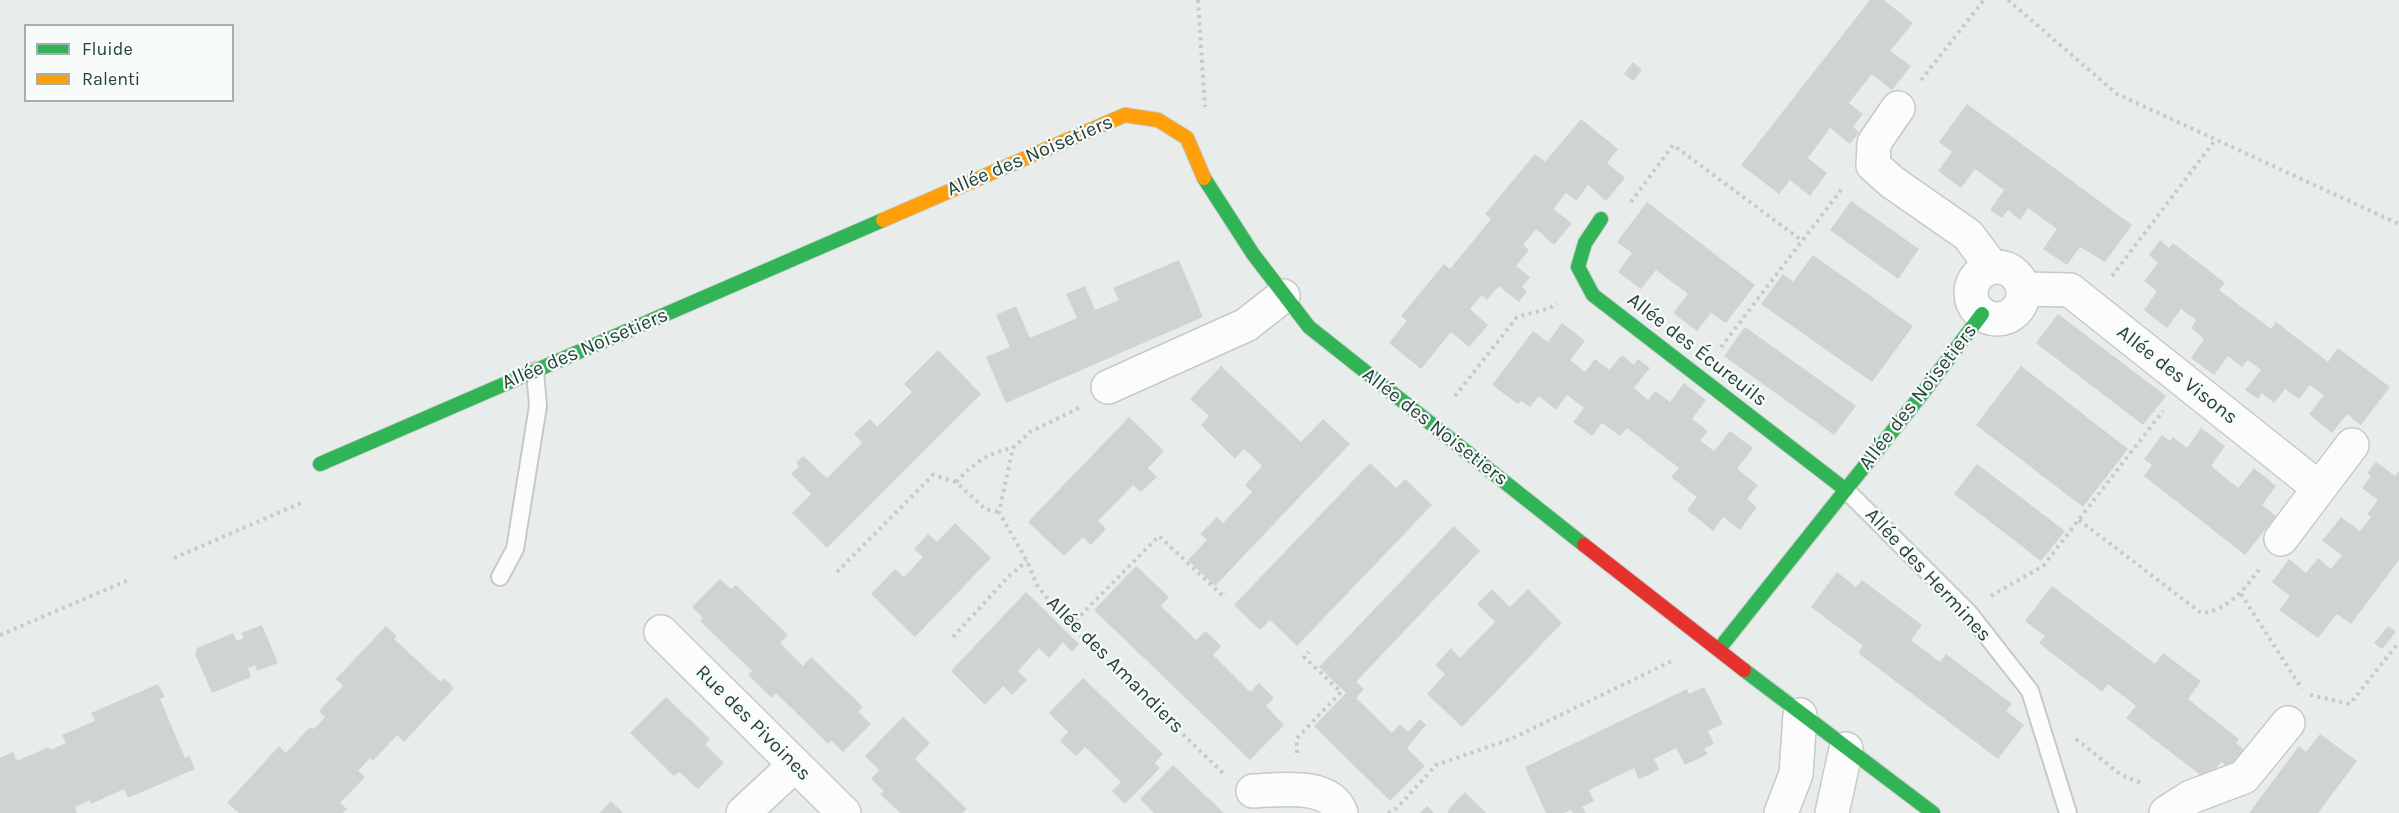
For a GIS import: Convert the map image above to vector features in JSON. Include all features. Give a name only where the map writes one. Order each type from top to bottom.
[{"type":"street","points":[[1898,108],[1874,143],[1873,165],[1968,235],[1992,267]]},
{"type":"street","name":"Allée des Noisetiers","points":[[320,464],[1125,115],[1158,120],[1187,138],[1206,184],[1283,296],[1309,327],[1800,715],[1933,813]]},
{"type":"street","points":[[1584,279],[1578,267],[1586,243],[1602,219]]},
{"type":"street","points":[[1992,267],[2010,270],[2019,277],[2024,289],[2023,301],[2018,310],[2008,318],[1996,320],[1982,314],[1971,298],[1972,286],[1977,275],[1992,267]]},
{"type":"street","name":"Allée des Écureuils","points":[[1584,279],[1593,295],[1846,490]]},
{"type":"street","name":"Allée des Visons","points":[[2024,289],[2070,290],[2319,488]]},
{"type":"street","points":[[1108,387],[1246,325],[1283,296]]},
{"type":"street","name":"Allée des Noisetiers","points":[[1719,649],[1982,314]]},
{"type":"street","points":[[2281,540],[2352,445]]},
{"type":"street","name":"Rue des Pivoines","points":[[662,632],[844,813]]},
{"type":"street","points":[[1781,813],[1796,774],[1800,715]]},
{"type":"street","points":[[2178,805],[2244,777],[2288,723]]},
{"type":"street","points":[[1832,813],[1846,748]]},
{"type":"street","points":[[743,813],[795,765]]},
{"type":"street","points":[[1253,791],[1296,790],[1320,794],[1338,806],[1341,813]]},
{"type":"lane","points":[[500,577],[515,549],[538,406],[535,371]]},
{"type":"lane","name":"Allée des Hermines","points":[[1846,490],[1901,542],[1969,613],[2030,691],[2068,813]]},
{"type":"path","points":[[1187,138],[1205,109],[1198,0]]},
{"type":"path","points":[[1898,108],[1984,0]]},
{"type":"path","points":[[2007,0],[2117,94],[2399,224]]},
{"type":"path","points":[[2090,306],[2216,139]]},
{"type":"path","points":[[1602,219],[1620,216],[1673,145],[1801,240]]},
{"type":"path","points":[[1700,377],[1801,240],[1854,173],[1873,165]]},
{"type":"path","points":[[1433,425],[1517,317],[1550,308],[1584,279]]},
{"type":"path","points":[[1969,613],[1998,590],[2043,566],[2186,381]]},
{"type":"path","points":[[956,482],[978,459],[993,452],[1013,448],[1030,432],[1100,398],[1108,387]]},
{"type":"path","points":[[837,572],[933,475],[956,482],[985,509],[999,512],[1013,448]]},
{"type":"path","points":[[174,558],[301,503]]},
{"type":"path","name":"Allée des Amandiers","points":[[999,512],[1027,561],[1037,585],[1070,626],[1232,782],[1253,791]]},
{"type":"path","points":[[2079,520],[2194,610],[2208,612],[2241,594],[2306,694],[2320,695],[2350,704],[2399,642]]},
{"type":"path","points":[[1070,626],[1159,536],[1222,596],[1225,593]]},
{"type":"path","points":[[953,637],[1008,577],[1027,561]]},
{"type":"path","points":[[0,635],[131,579]]},
{"type":"path","points":[[1388,813],[1397,808],[1436,765],[1510,739],[1672,663],[1699,633]]},
{"type":"path","points":[[1296,790],[1297,738],[1341,692],[1305,657],[1309,651]]},
{"type":"path","points":[[2071,734],[2121,775],[2168,794],[2178,805]]},
{"type":"building","points":[[1870,0],[1884,0],[1913,23],[1890,51],[1911,66],[1892,90],[1872,74],[1849,103],[1863,114],[1853,127],[1859,132],[1850,144],[1830,128],[1808,158],[1827,173],[1810,196],[1790,180],[1779,194],[1741,165]]},
{"type":"building","points":[[1633,62],[1642,70],[1633,81],[1624,74]]},
{"type":"building","points":[[1967,104],[2132,225],[2105,262],[2080,247],[2067,265],[2043,249],[2057,229],[2028,208],[2020,220],[2008,210],[2002,218],[1990,210],[2004,190],[1975,169],[1961,188],[1938,171],[1952,152],[1939,142]]},
{"type":"building","points":[[1581,119],[1618,149],[1607,163],[1625,178],[1606,201],[1588,185],[1576,201],[1566,193],[1553,209],[1572,223],[1554,245],[1536,229],[1523,245],[1529,250],[1516,266],[1530,277],[1522,287],[1527,291],[1519,302],[1499,286],[1487,300],[1482,295],[1470,309],[1488,325],[1469,347],[1451,332],[1421,369],[1389,343],[1407,321],[1401,316],[1444,264],[1450,269],[1491,219],[1485,214],[1535,154],[1545,162]]},
{"type":"building","points":[[1851,201],[1919,249],[1898,279],[1830,230]]},
{"type":"building","points":[[1647,202],[1755,285],[1726,323],[1711,313],[1697,331],[1673,313],[1688,294],[1656,270],[1641,289],[1618,272],[1632,253],[1617,242]]},
{"type":"building","points":[[2160,240],[2169,248],[2173,243],[2225,283],[2219,290],[2271,329],[2276,322],[2328,362],[2338,348],[2390,387],[2361,425],[2347,414],[2332,433],[2309,414],[2324,395],[2310,385],[2299,399],[2285,389],[2274,403],[2262,393],[2258,399],[2245,390],[2261,370],[2248,360],[2242,367],[2228,356],[2214,375],[2191,358],[2204,339],[2191,328],[2196,320],[2181,309],[2167,328],[2144,310],[2157,291],[2144,281],[2158,263],[2149,255]]},
{"type":"building","points":[[1813,255],[1913,326],[1872,382],[1761,304],[1783,274],[1793,282]]},
{"type":"building","points":[[1179,260],[1203,317],[1006,403],[986,357],[1010,347],[996,315],[1016,306],[1030,338],[1077,318],[1066,294],[1085,286],[1095,310],[1119,300],[1113,288]]},
{"type":"building","points":[[2058,314],[2166,396],[2143,425],[2036,343]]},
{"type":"building","points":[[1562,323],[1585,341],[1570,360],[1585,372],[1595,359],[1609,370],[1622,355],[1634,365],[1638,359],[1650,368],[1634,388],[1648,400],[1655,391],[1670,402],[1684,383],[1706,400],[1692,419],[1708,431],[1700,440],[1714,451],[1730,431],[1753,448],[1737,469],[1758,485],[1747,499],[1757,507],[1740,530],[1723,517],[1713,531],[1687,510],[1697,497],[1671,477],[1679,468],[1627,428],[1620,436],[1602,423],[1592,436],[1573,422],[1584,408],[1567,395],[1556,410],[1539,396],[1530,407],[1521,401],[1518,404],[1492,385],[1533,331],[1548,342]]},
{"type":"building","points":[[1745,327],[1856,406],[1834,435],[1724,356]]},
{"type":"building","points":[[938,350],[981,394],[827,548],[792,513],[811,494],[791,474],[799,466],[796,463],[803,456],[827,478],[862,443],[854,434],[870,419],[877,427],[912,392],[904,384]]},
{"type":"building","points":[[1221,366],[1301,442],[1323,419],[1350,444],[1215,586],[1188,560],[1207,540],[1200,534],[1217,517],[1223,523],[1252,492],[1245,485],[1262,466],[1244,449],[1235,459],[1201,425],[1209,416],[1190,399]]},
{"type":"building","points":[[2021,366],[2128,449],[2083,507],[1976,425]]},
{"type":"building","points":[[1129,417],[1164,451],[1148,468],[1157,477],[1141,492],[1133,485],[1098,521],[1106,529],[1091,545],[1083,537],[1064,556],[1028,522]]},
{"type":"building","points":[[2201,428],[2225,446],[2211,466],[2238,488],[2254,468],[2276,486],[2262,505],[2276,516],[2245,555],[2144,476],[2152,465],[2144,459],[2162,435],[2170,441],[2173,437],[2187,448]]},
{"type":"building","points":[[2376,462],[2395,476],[2399,471],[2399,560],[2351,624],[2337,614],[2318,638],[2279,610],[2290,596],[2272,582],[2289,559],[2306,573],[2318,558],[2331,569],[2342,555],[2322,541],[2341,517],[2360,531],[2371,517],[2367,514],[2378,500],[2362,488],[2371,476],[2367,473]]},
{"type":"building","points":[[1370,463],[1396,488],[1405,479],[1432,505],[1297,646],[1270,620],[1260,630],[1234,605]]},
{"type":"building","points":[[1977,464],[2065,531],[2041,561],[1954,494]]},
{"type":"building","points":[[955,523],[991,558],[915,637],[871,594],[895,569],[904,577],[923,557],[914,549],[928,534],[937,542]]},
{"type":"building","points":[[1454,526],[1480,551],[1356,682],[1364,689],[1356,698],[1392,733],[1400,724],[1408,732],[1420,719],[1426,725],[1407,748],[1425,766],[1390,801],[1314,726],[1346,693],[1319,667]]},
{"type":"building","points":[[1136,566],[1169,597],[1161,606],[1196,640],[1206,631],[1221,646],[1213,655],[1250,692],[1259,683],[1274,698],[1266,706],[1284,725],[1250,760],[1094,610]]},
{"type":"building","points":[[1837,572],[1856,587],[1862,580],[1922,625],[1911,640],[1940,662],[1946,654],[2012,704],[2006,711],[2024,725],[1998,759],[1858,653],[1863,646],[1811,607]]},
{"type":"building","points":[[720,579],[731,589],[736,585],[788,635],[780,643],[803,666],[811,657],[863,707],[858,712],[871,724],[843,752],[831,740],[828,744],[776,693],[772,698],[748,675],[752,671],[700,621],[703,618],[692,607]]},
{"type":"building","points":[[2052,586],[2155,664],[2163,653],[2201,681],[2188,699],[2239,739],[2236,743],[2246,751],[2232,770],[2221,762],[2207,780],[2126,718],[2136,706],[2108,684],[2102,692],[2039,643],[2045,636],[2025,621]]},
{"type":"building","points":[[1492,589],[1510,607],[1528,589],[1562,623],[1462,727],[1427,694],[1445,674],[1435,665],[1451,648],[1460,658],[1495,622],[1477,604]]},
{"type":"building","points":[[1026,592],[1079,644],[1072,652],[1063,642],[1049,658],[1039,648],[1018,671],[1027,680],[1012,695],[1003,686],[985,705],[951,671]]},
{"type":"building","points":[[262,625],[278,663],[257,671],[255,665],[248,668],[251,677],[212,693],[195,654],[197,648],[233,633],[237,641],[244,638],[241,633]]},
{"type":"building","points":[[386,626],[397,636],[394,639],[441,682],[444,678],[454,688],[404,742],[397,735],[373,761],[370,758],[358,771],[365,777],[340,803],[347,809],[343,813],[239,813],[227,803],[279,746],[286,753],[310,727],[314,729],[325,717],[319,711],[343,686],[336,679]]},
{"type":"building","points":[[2388,626],[2396,632],[2382,649],[2374,643]]},
{"type":"building","points":[[1083,678],[1163,754],[1155,763],[1160,768],[1125,804],[1112,791],[1121,782],[1085,747],[1076,756],[1060,741],[1068,732],[1049,713]]},
{"type":"building","points":[[158,684],[165,697],[160,699],[185,758],[189,756],[195,769],[128,798],[124,789],[91,804],[90,800],[75,807],[77,813],[0,813],[0,758],[13,752],[17,761],[49,747],[50,750],[66,743],[62,735],[95,721],[91,713]]},
{"type":"building","points":[[1704,687],[1723,724],[1708,731],[1714,744],[1704,749],[1708,754],[1685,765],[1676,748],[1654,759],[1659,769],[1649,775],[1639,779],[1634,768],[1589,790],[1594,801],[1582,807],[1586,813],[1573,813],[1571,810],[1564,813],[1546,813],[1525,767],[1687,689],[1689,694]]},
{"type":"building","points":[[666,697],[710,739],[705,744],[724,763],[698,789],[679,772],[674,776],[630,733]]},
{"type":"building","points":[[903,717],[930,743],[915,759],[967,809],[962,813],[900,813],[880,794],[884,791],[871,779],[879,770],[865,756]]},
{"type":"building","points":[[2320,734],[2357,761],[2318,813],[2249,813],[2299,746],[2306,752]]},
{"type":"building","points":[[1173,765],[1224,813],[1154,813],[1140,799]]},
{"type":"building","points":[[1465,792],[1486,813],[1448,813],[1448,810]]},
{"type":"building","points":[[611,801],[623,813],[600,813]]},
{"type":"building","points":[[1427,806],[1434,813],[1420,813]]},
{"type":"traffic: fast","points":[[1204,178],[1253,254],[1309,327],[1584,545]]},
{"type":"traffic: fast","points":[[1601,219],[1585,243],[1578,267],[1593,295],[1846,490]]},
{"type":"traffic: fast","points":[[320,464],[883,220]]},
{"type":"traffic: fast","points":[[1719,649],[1922,394],[1982,314]]},
{"type":"traffic: fast","points":[[1744,670],[1933,813]]},
{"type":"traffic: slow","points":[[883,220],[1125,115],[1158,120],[1187,138],[1204,178]]},
{"type":"traffic: jam","points":[[1584,545],[1744,670]]}]
